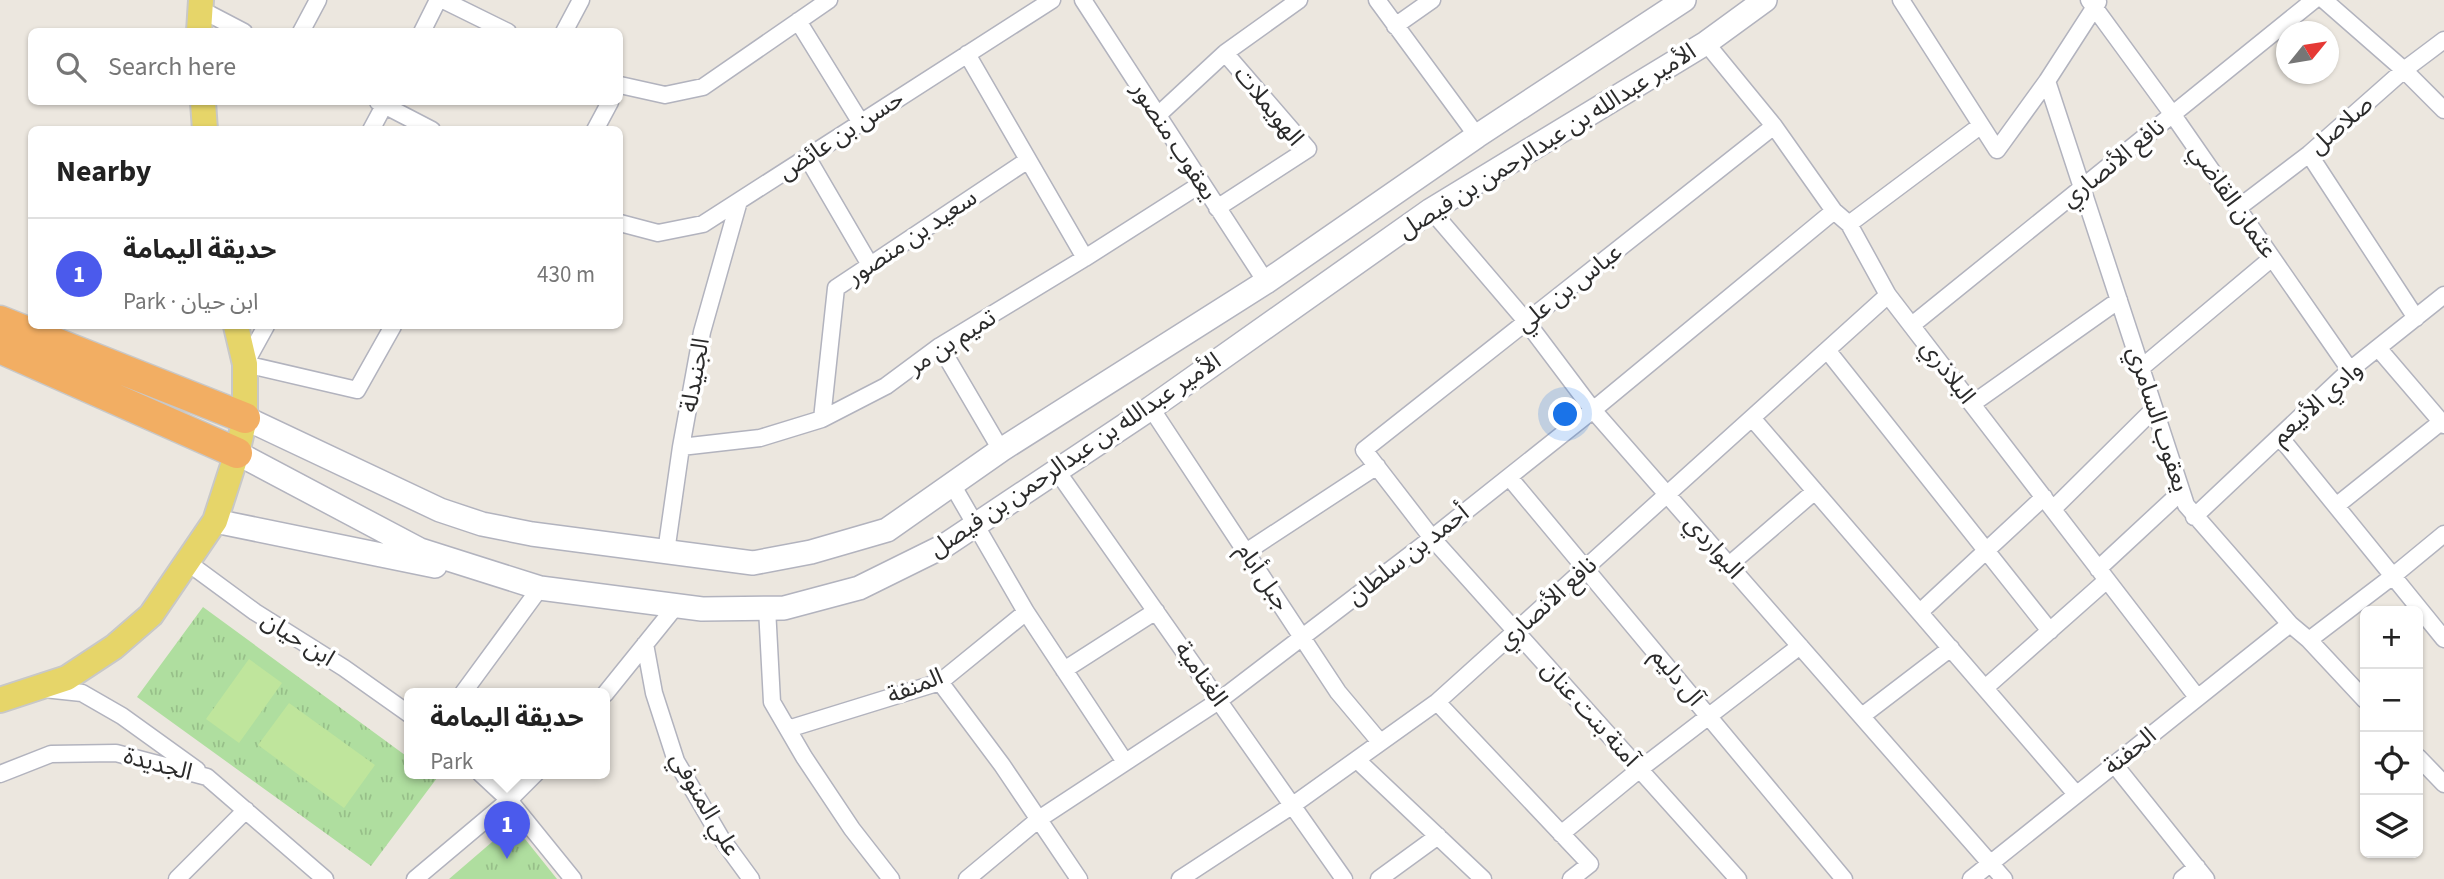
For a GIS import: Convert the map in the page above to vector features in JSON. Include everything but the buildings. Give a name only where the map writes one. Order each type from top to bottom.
[{"type":"highway","points":[[3,331],[245,418]]},
{"type":"highway","points":[[3,331],[237,453]]},
{"type":"main road","name":"الأمير عبدالله بن عبدالرحمن بن فيصل","points":[[237,453],[419,550],[540,588],[702,609],[784,608],[859,588],[944,546],[1151,408],[1431,210],[1706,43],[1765,0]]},
{"type":"main road","name":"الأمير عبدالله بن عبدالرحمن بن فيصل","points":[[245,418],[440,510],[532,534],[754,563],[811,552],[887,530],[1001,450],[1266,282],[1477,136],[1680,1]]},
{"type":"main road","points":[[203,105],[205,126]]},
{"type":"main road","points":[[0,700],[66,678],[114,647],[151,615],[215,521],[237,453],[245,418],[245,365],[237,329]]},
{"type":"main road","points":[[215,521],[540,588]]},
{"type":"street","points":[[303,28],[318,0]]},
{"type":"street","points":[[424,28],[441,0],[500,28]]},
{"type":"street","points":[[566,28],[581,0]]},
{"type":"street","points":[[623,86],[665,96],[703,87],[829,0]]},
{"type":"street","name":"حسن بن عائض","points":[[623,224],[658,233],[703,224],[1052,0]]},
{"type":"street","name":"يعقوب منصور","points":[[1083,0],[1266,282]]},
{"type":"street","points":[[1226,53],[1299,0]]},
{"type":"street","points":[[1377,0],[1477,136]]},
{"type":"street","points":[[1395,26],[1432,0]]},
{"type":"street","points":[[1901,0],[1997,150],[2047,80],[2094,2]]},
{"type":"street","name":"نافع الأنصاري","points":[[1912,326],[2314,0]]},
{"type":"street","points":[[2324,0],[2404,70],[2444,110]]},
{"type":"street","name":"عثمان القاضي","points":[[2094,2],[2350,370]]},
{"type":"street","points":[[200,13],[235,28]]},
{"type":"street","points":[[798,21],[861,123]]},
{"type":"street","name":"صلاصل","points":[[2238,208],[2309,154],[2404,70],[2444,40]]},
{"type":"street","name":"البلاذري","points":[[1706,43],[1774,126],[1834,211],[1849,224],[1888,295],[2197,697]]},
{"type":"street","name":"الهويملات","points":[[1157,116],[1226,53],[1308,149],[1217,208]]},
{"type":"street","points":[[967,54],[1085,258]]},
{"type":"street","name":"يعقوب السامري","points":[[2047,80],[2186,505],[2290,624],[2309,640],[2360,695]]},
{"type":"street","points":[[372,126],[381,105]]},
{"type":"street","points":[[386,105],[425,126]]},
{"type":"street","points":[[597,126],[608,105]]},
{"type":"street","name":"عباس بن علي","points":[[1364,450],[1774,126]]},
{"type":"street","points":[[1849,224],[1980,126]]},
{"type":"street","points":[[2309,154],[2416,318]]},
{"type":"street","points":[[807,157],[870,265]]},
{"type":"street","name":"سعيد بن منصور","points":[[822,419],[836,288],[1028,160]]},
{"type":"street","name":"تميم بن مر","points":[[681,447],[760,438],[822,419],[886,386],[940,346],[1201,184]]},
{"type":"street","name":"الجنيدلة","points":[[666,552],[681,447],[702,332],[739,201]]},
{"type":"street","name":"البواردي","points":[[1431,210],[1526,321],[1593,410],[2004,879]]},
{"type":"street","name":"أحمد بن سلطان","points":[[967,879],[1039,818],[1220,701],[1432,538],[1593,410],[1834,211]]},
{"type":"street","points":[[2141,368],[2272,258]]},
{"type":"street","name":"نافع الأنصاري","points":[[1180,879],[1293,805],[1437,702],[1888,295]]},
{"type":"street","name":"وادي الأنيعم","points":[[2194,517],[2350,370],[2444,295]]},
{"type":"street","points":[[1972,404],[2119,300]]},
{"type":"street","points":[[263,329],[245,365],[357,390],[391,329]]},
{"type":"street","points":[[940,346],[1001,450]]},
{"type":"street","points":[[2336,506],[2443,424],[2378,348]]},
{"type":"street","points":[[1827,350],[2050,631]]},
{"type":"street","name":"جبل أبام","points":[[1151,408],[1338,692],[1380,742]]},
{"type":"street","points":[[1920,612],[1986,551],[2048,503],[2154,409]]},
{"type":"street","points":[[1752,418],[2076,794]]},
{"type":"street","points":[[2280,437],[2444,639]]},
{"type":"street","name":"آمنة بنت عنان","points":[[1364,450],[1432,538],[1738,879]]},
{"type":"street","points":[[1246,552],[1377,466]]},
{"type":"street","name":"الغنامية","points":[[1057,471],[1344,879]]},
{"type":"street","name":"آل دليم","points":[[1509,477],[1844,879]]},
{"type":"street","points":[[953,486],[1026,612],[1125,762]]},
{"type":"street","points":[[1729,565],[1815,491]]},
{"type":"street","points":[[1985,688],[2050,631],[2181,492]]},
{"type":"street","points":[[2309,640],[2444,534]]},
{"type":"street","name":"ابن حيان","points":[[187,562],[255,612],[344,668],[404,710]]},
{"type":"street","points":[[467,688],[540,588]]},
{"type":"street","points":[[610,688],[676,606]]},
{"type":"street","points":[[767,608],[772,702],[852,829],[891,879]]},
{"type":"street","points":[[1064,670],[1156,611]]},
{"type":"street","name":"المنفة","points":[[788,729],[940,682],[1026,612]]},
{"type":"street","name":"الحفنة","points":[[1971,879],[2290,624]]},
{"type":"street","name":"علي المنوفي","points":[[645,644],[654,693],[676,761],[721,838],[751,879]]},
{"type":"street","points":[[1561,834],[1640,769],[1800,646]]},
{"type":"street","points":[[1862,716],[1951,648]]},
{"type":"street","points":[[940,682],[1039,818],[1079,879]]},
{"type":"street","points":[[34,688],[82,693],[122,716],[207,777]]},
{"type":"street","points":[[1437,702],[1590,864],[1571,879]]},
{"type":"street","name":"الجديدة","points":[[0,775],[51,754],[116,752],[207,777],[325,879]]},
{"type":"street","points":[[1357,760],[1483,879]]},
{"type":"street","points":[[2423,761],[2441,775]]},
{"type":"street","points":[[2114,764],[2202,873],[2182,879]]},
{"type":"street","points":[[486,779],[509,800],[573,879]]},
{"type":"street","points":[[415,879],[530,779]]},
{"type":"street","points":[[177,879],[246,810]]},
{"type":"street","points":[[1379,879],[1438,836]]},
{"type":"green space","points":[[203,607],[404,754],[404,779],[436,779],[371,866],[137,697]]},
{"type":"green space","points":[[249,659],[282,683],[239,743],[206,719]]},
{"type":"green space","points":[[289,703],[375,765],[344,808],[258,745]]},
{"type":"green space","points":[[499,836],[525,839],[557,879],[449,879]]},
{"type":"place","name":"حديقة اليمامة","points":[[507,859]]}]
